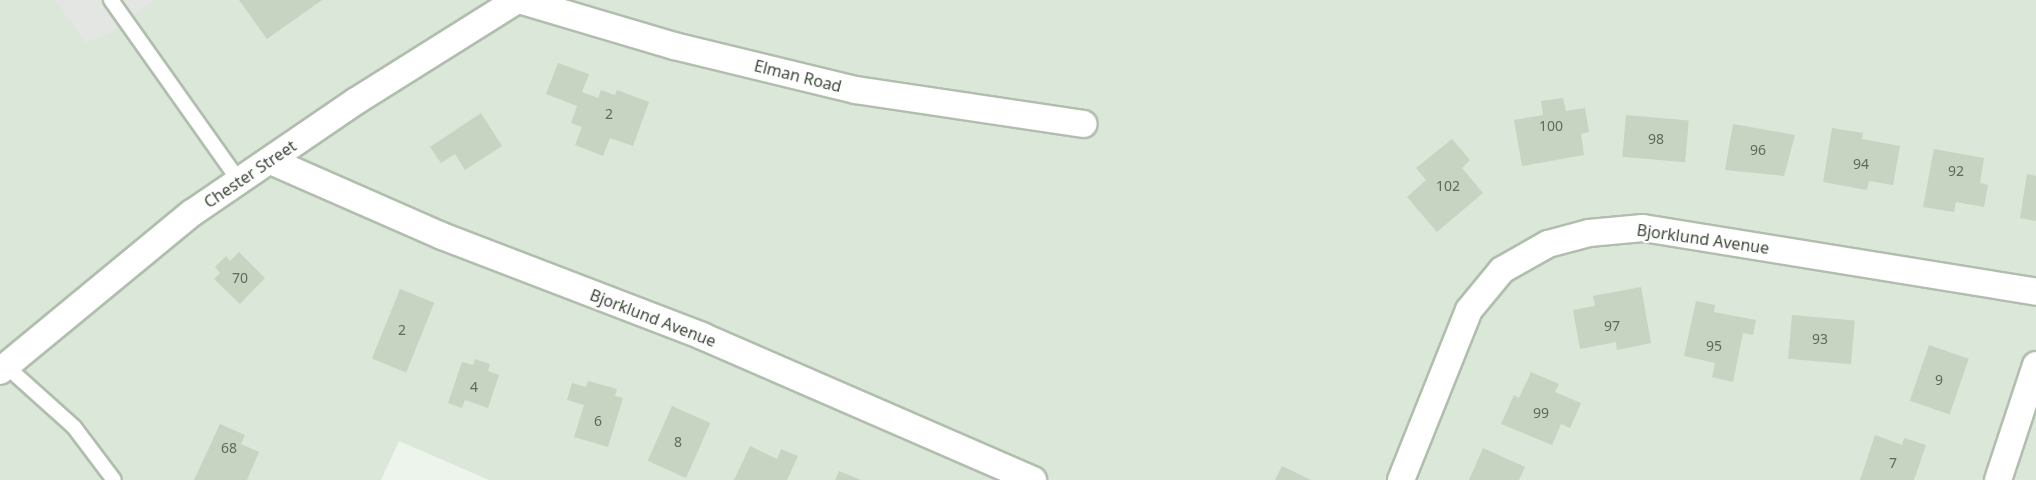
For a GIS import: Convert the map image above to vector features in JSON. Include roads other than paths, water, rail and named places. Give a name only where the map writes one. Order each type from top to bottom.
[{"type":"street","name":"Chester Street","points":[[3,369],[192,213],[356,101],[518,0]]},
{"type":"street","name":"Elman Road","points":[[518,0],[674,46],[856,90],[1083,124]]},
{"type":"street","name":"Bjorklund Avenue","points":[[271,161],[442,236],[702,336],[1033,480]]},
{"type":"street","name":"Bjorklund Avenue","points":[[1401,480],[1469,310],[1502,270],[1548,244],[1589,233],[1643,228],[2036,292]]},
{"type":"street","points":[[1998,480],[2036,365]]},
{"type":"lane","points":[[111,0],[239,181]]},
{"type":"lane","points":[[3,369],[74,426],[114,480]]}]
